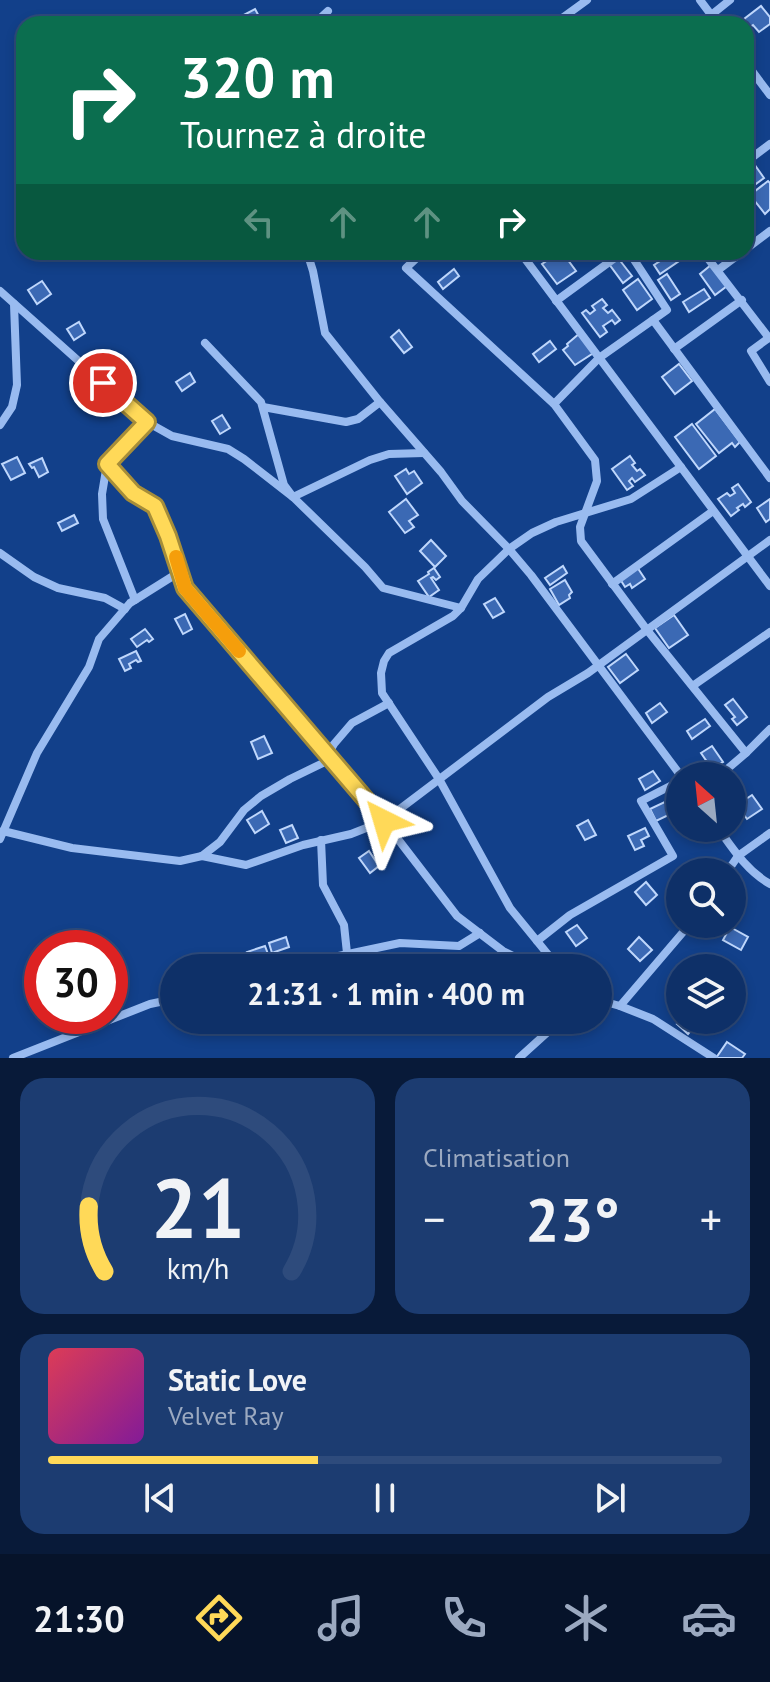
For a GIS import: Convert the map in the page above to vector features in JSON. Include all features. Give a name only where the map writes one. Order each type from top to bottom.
[{"type":"street","points":[[565,16],[587,0]]},
{"type":"street","points":[[700,0],[711,15],[730,0]]},
{"type":"street","points":[[323,16],[328,11]]},
{"type":"street","points":[[754,74],[770,95]]},
{"type":"street","points":[[310,260],[325,333],[462,501],[531,575],[669,762]]},
{"type":"street","points":[[414,260],[406,268],[554,404],[595,460],[597,481],[580,527],[581,541],[647,630],[746,753]]},
{"type":"street","points":[[526,260],[770,586]]},
{"type":"street","points":[[556,301],[615,260]]},
{"type":"street","points":[[554,404],[599,358],[667,310],[632,260]]},
{"type":"street","points":[[710,260],[770,338],[751,351],[770,382]]},
{"type":"street","points":[[718,270],[731,260]]},
{"type":"street","points":[[0,291],[147,422],[172,436],[228,449],[244,459],[293,497],[383,588],[461,608]]},
{"type":"street","points":[[674,349],[742,300]]},
{"type":"street","points":[[0,425],[12,407],[17,385],[14,304]]},
{"type":"street","points":[[653,320],[770,478]]},
{"type":"street","points":[[205,343],[256,395],[263,407],[284,485],[293,497]]},
{"type":"street","points":[[263,407],[352,422],[380,402]]},
{"type":"street","points":[[135,600],[103,519],[102,494],[107,464],[147,422]]},
{"type":"street","points":[[293,497],[370,460],[389,454],[424,453]]},
{"type":"street","points":[[107,464],[133,493],[155,506],[185,588],[384,821],[457,916],[509,954]]},
{"type":"street","points":[[548,954],[510,908],[439,779],[382,693],[384,661],[389,653],[453,616],[478,579],[509,549],[532,533],[556,522],[631,499],[681,467]]},
{"type":"street","points":[[612,584],[713,511]]},
{"type":"street","points":[[181,571],[135,600],[99,639],[89,667],[37,753],[2,835],[72,848],[180,861],[202,856],[246,865],[321,840],[351,834],[384,821],[548,697],[599,665],[770,540]]},
{"type":"street","points":[[0,553],[34,577],[58,588],[105,598],[125,609]]},
{"type":"street","points":[[694,685],[770,632]]},
{"type":"street","points":[[202,856],[220,842],[244,810],[261,796],[323,763],[346,728],[389,703]]},
{"type":"street","points":[[735,762],[770,729]]},
{"type":"street","points":[[537,941],[570,915],[673,856],[641,801],[666,786]]},
{"type":"street","points":[[738,856],[770,833]]},
{"type":"street","points":[[321,840],[323,885],[344,925],[347,953]]},
{"type":"street","points":[[728,842],[757,876],[770,884]]},
{"type":"street","points":[[343,954],[400,943],[459,946],[480,933]]},
{"type":"street","points":[[620,1006],[678,938]]},
{"type":"street","points":[[13,1058],[160,1002]]},
{"type":"street","points":[[612,1004],[653,1019],[714,1058]]},
{"type":"street","points":[[519,1058],[546,1034]]},
{"type":"building","points":[[761,6],[770,17],[770,24],[759,32],[754,26],[754,16],[748,16]]},
{"type":"building","points":[[255,9],[259,16],[242,16]]},
{"type":"building","points":[[754,164],[764,178],[754,185]]},
{"type":"building","points":[[768,181],[770,183],[770,209],[765,214],[754,200],[754,192]]},
{"type":"building","points":[[548,260],[568,260],[576,271],[557,284],[542,264]]},
{"type":"building","points":[[620,260],[632,276],[623,283],[609,264]]},
{"type":"building","points":[[662,260],[681,260],[660,274],[654,265]]},
{"type":"building","points":[[711,265],[727,286],[715,295],[700,274]]},
{"type":"building","points":[[454,269],[459,276],[443,289],[438,282]]},
{"type":"building","points":[[667,274],[680,294],[671,300],[658,280]]},
{"type":"building","points":[[638,279],[652,299],[637,310],[623,290]]},
{"type":"building","points":[[42,281],[51,294],[37,304],[28,290]]},
{"type":"building","points":[[704,289],[710,298],[689,312],[683,302]]},
{"type":"building","points":[[602,299],[607,305],[603,308],[608,313],[612,310],[620,320],[615,324],[612,320],[603,326],[607,332],[600,337],[582,313],[586,310],[590,314],[595,310],[592,306]]},
{"type":"building","points":[[79,322],[85,333],[74,340],[67,329]]},
{"type":"building","points":[[399,330],[412,347],[404,353],[391,337]]},
{"type":"building","points":[[580,333],[595,352],[575,365],[563,350]]},
{"type":"building","points":[[550,341],[556,349],[539,362],[533,354]]},
{"type":"building","points":[[679,364],[692,381],[675,394],[662,377]]},
{"type":"building","points":[[190,373],[195,382],[182,391],[176,382]]},
{"type":"building","points":[[715,409],[740,442],[735,447],[732,443],[719,453],[696,424]]},
{"type":"building","points":[[222,415],[230,428],[220,434],[212,421]]},
{"type":"building","points":[[692,424],[716,456],[699,469],[675,437]]},
{"type":"building","points":[[630,456],[635,463],[632,465],[645,475],[635,482],[632,478],[629,481],[633,486],[627,490],[612,469]]},
{"type":"building","points":[[17,457],[25,473],[11,480],[2,464]]},
{"type":"building","points":[[42,458],[48,472],[39,477],[29,464]]},
{"type":"building","points":[[406,469],[409,474],[414,471],[422,483],[407,494],[395,476]]},
{"type":"building","points":[[738,484],[751,502],[737,508],[739,510],[731,516],[718,499],[727,493],[730,496],[735,493],[732,488]]},
{"type":"building","points":[[406,499],[418,515],[409,521],[414,527],[405,533],[389,512]]},
{"type":"building","points":[[770,499],[770,519],[766,522],[757,508]]},
{"type":"building","points":[[74,515],[78,523],[62,531],[58,523]]},
{"type":"building","points":[[431,540],[446,556],[435,567],[420,551]]},
{"type":"building","points":[[563,566],[567,573],[550,585],[545,578]]},
{"type":"building","points":[[637,567],[645,579],[632,588],[630,584],[625,587],[620,579]]},
{"type":"building","points":[[434,568],[440,577],[436,580],[431,578],[439,590],[429,597],[418,581]]},
{"type":"building","points":[[565,580],[572,592],[570,598],[559,605],[550,589]]},
{"type":"building","points":[[495,598],[504,612],[493,618],[484,604]]},
{"type":"building","points":[[185,614],[192,629],[183,634],[175,619]]},
{"type":"building","points":[[674,615],[688,635],[669,648],[655,628]]},
{"type":"building","points":[[145,629],[153,639],[137,647],[131,639]]},
{"type":"building","points":[[136,651],[141,661],[129,664],[131,668],[125,671],[119,659]]},
{"type":"building","points":[[626,654],[638,670],[620,683],[608,667]]},
{"type":"building","points":[[733,699],[747,717],[737,725],[732,719],[735,717],[725,705]]},
{"type":"building","points":[[660,703],[667,712],[652,723],[646,713]]},
{"type":"building","points":[[705,719],[710,726],[692,739],[687,731]]},
{"type":"building","points":[[264,736],[272,753],[258,759],[251,742]]},
{"type":"building","points":[[712,746],[723,762],[707,762],[701,753]]},
{"type":"building","points":[[653,771],[660,781],[645,790],[639,779]]},
{"type":"building","points":[[752,795],[762,809],[747,819],[746,818],[746,799]]},
{"type":"building","points":[[666,801],[666,816],[656,821],[650,809]]},
{"type":"building","points":[[262,811],[269,824],[255,833],[247,820]]},
{"type":"building","points":[[588,820],[596,835],[585,840],[577,826]]},
{"type":"building","points":[[292,825],[298,838],[286,843],[280,830]]},
{"type":"building","points":[[645,828],[649,836],[641,840],[644,846],[635,850],[628,836]]},
{"type":"building","points":[[369,851],[379,866],[370,873],[359,858]]},
{"type":"building","points":[[646,882],[657,895],[646,905],[635,892]]},
{"type":"building","points":[[577,925],[587,938],[576,946],[566,932]]},
{"type":"building","points":[[286,937],[289,947],[272,953],[269,943]]},
{"type":"building","points":[[639,937],[652,950],[640,961],[628,949]]},
{"type":"building","points":[[748,937],[741,950],[724,938]]},
{"type":"building","points":[[265,946],[268,954],[248,954]]},
{"type":"building","points":[[727,1042],[745,1054],[742,1058],[716,1058]]},
{"type":"slow traffic","points":[[176,557],[185,588],[239,651]]},
{"type":"route","points":[[103,383],[147,422],[107,464],[133,493],[155,506],[185,588],[384,821]]}]
